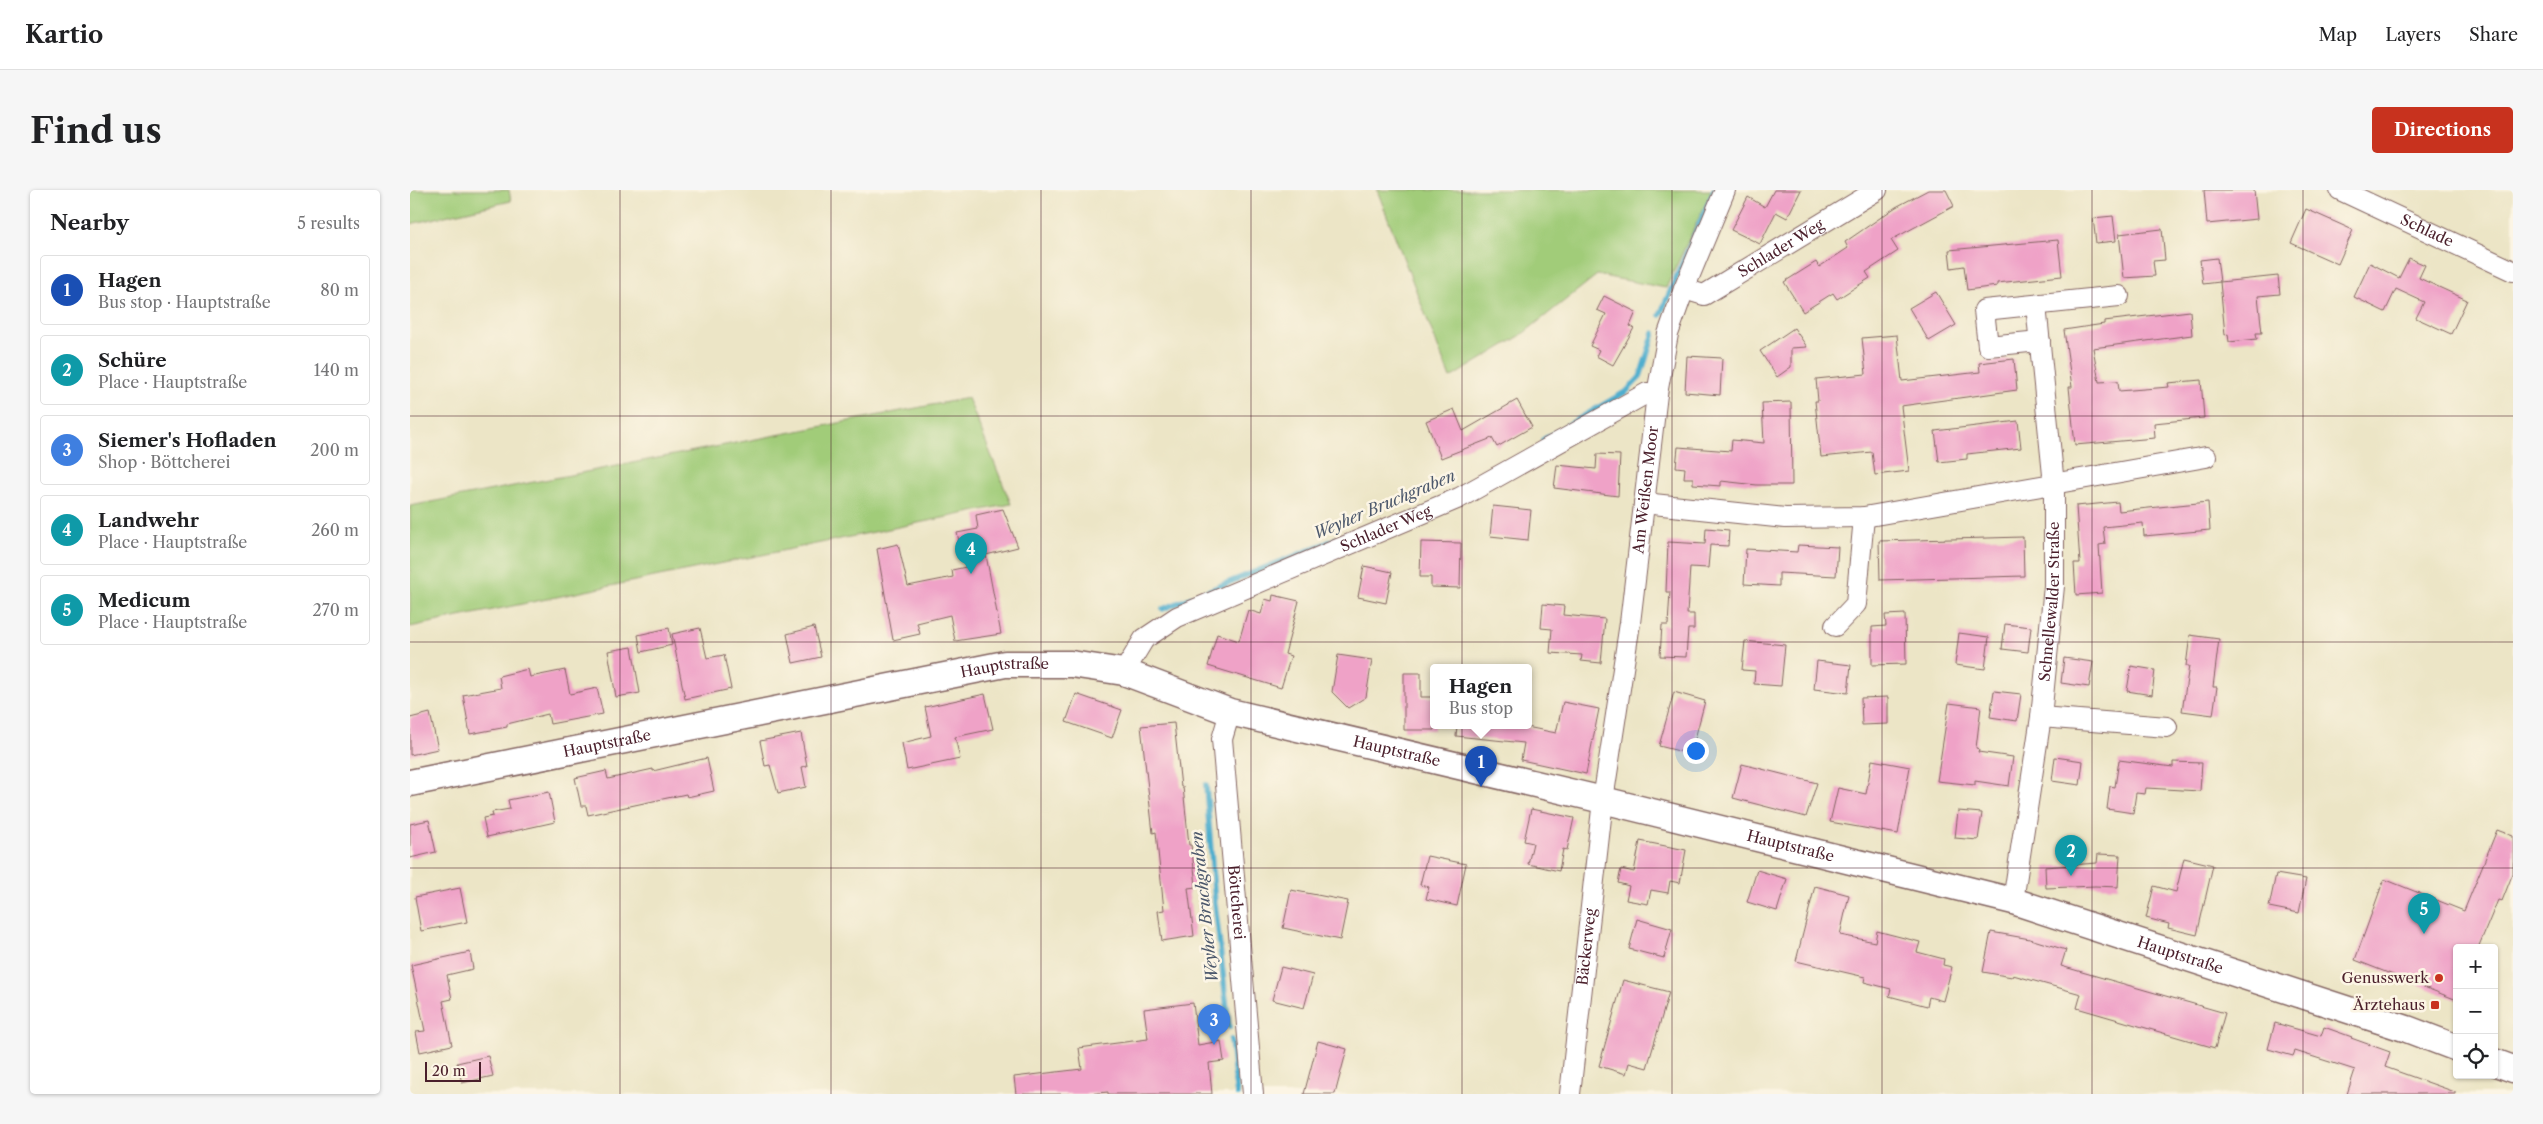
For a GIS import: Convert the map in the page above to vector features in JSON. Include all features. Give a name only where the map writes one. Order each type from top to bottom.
[{"type":"main road","name":"Hauptstraße","points":[[410,783],[1005,664],[1071,664],[1124,672],[1230,712],[1603,800],[2013,901],[2453,1047]]},
{"type":"main road","points":[[2498,1063],[2513,1069]]},
{"type":"street","name":"Am Weißen Moor","points":[[1603,800],[1630,623],[1657,394],[1668,334],[1684,289],[1725,190]]},
{"type":"street","name":"Schlader Weg","points":[[1684,289],[1704,295],[1877,190]]},
{"type":"street","name":"Schlade","points":[[2340,190],[2513,271]]},
{"type":"street","points":[[2040,341],[1988,346],[1984,310],[2119,296]]},
{"type":"street","name":"Schnellewalder Straße","points":[[2013,901],[2041,717],[2054,586],[2054,485],[2036,305]]},
{"type":"street","name":"Schlader Weg","points":[[1124,672],[1144,639],[1177,617],[1459,498],[1647,393],[1657,394]]},
{"type":"street","points":[[1644,502],[1785,518],[1864,517],[2206,457]]},
{"type":"street","points":[[1835,626],[1856,604],[1864,517]]},
{"type":"street","name":"Böttcherei","points":[[1230,712],[1222,739],[1253,1094]]},
{"type":"street","points":[[2041,717],[2167,726]]},
{"type":"street","name":"Bäckerweg","points":[[1570,1094],[1603,800]]},
{"type":"green space","points":[[410,190],[509,190],[511,201],[410,224]]},
{"type":"green space","points":[[1377,190],[1712,190],[1666,288],[1597,275],[1520,336],[1450,378]]},
{"type":"green space","points":[[968,398],[1011,504],[410,627],[410,506]]},
{"type":"building","points":[[1774,190],[1801,190],[1787,218],[1776,212],[1760,244],[1731,230],[1748,197],[1765,207]]},
{"type":"building","points":[[1928,190],[1946,190],[1954,206],[1891,240],[1898,251],[1866,272],[1870,278],[1837,299],[1833,293],[1803,312],[1784,282],[1816,262],[1819,267],[1848,248],[1845,242],[1896,207]]},
{"type":"building","points":[[2204,190],[2254,190],[2257,219],[2207,224]]},
{"type":"building","points":[[2306,209],[2353,230],[2338,264],[2291,243]]},
{"type":"building","points":[[2113,216],[2116,241],[2096,243],[2093,218]]},
{"type":"building","points":[[2162,229],[2165,260],[2153,261],[2155,276],[2124,278],[2119,234]]},
{"type":"building","points":[[2058,240],[2062,276],[1997,283],[1997,286],[1967,290],[1964,266],[1951,268],[1949,250]]},
{"type":"building","points":[[2217,258],[2220,282],[2203,284],[2200,260]]},
{"type":"building","points":[[2409,258],[2425,265],[2419,278],[2467,300],[2451,334],[2416,318],[2424,302],[2396,289],[2385,312],[2354,297],[2370,263],[2399,278]]},
{"type":"building","points":[[2278,276],[2280,294],[2258,296],[2262,333],[2256,333],[2257,339],[2229,342],[2228,334],[2225,335],[2220,282]]},
{"type":"building","points":[[1936,292],[1956,325],[1929,341],[1909,308]]},
{"type":"building","points":[[1604,296],[1636,312],[1630,326],[1634,328],[1613,365],[1596,356],[1599,350],[1590,346],[1606,314],[1597,310]]},
{"type":"building","points":[[2190,311],[2192,335],[2093,348],[2099,382],[2118,381],[2119,391],[2169,387],[2168,383],[2201,380],[2204,418],[2154,423],[2155,438],[2075,445],[2069,387],[2072,387],[2064,330],[2104,324],[2104,321]]},
{"type":"building","points":[[1794,328],[1807,347],[1791,348],[1791,367],[1777,377],[1760,351]]},
{"type":"building","points":[[1897,335],[1902,381],[1980,372],[1979,363],[2014,359],[2017,390],[1901,406],[1909,471],[1875,475],[1872,452],[1821,457],[1815,401],[1818,401],[1816,379],[1866,374],[1862,338]]},
{"type":"building","points":[[1687,356],[1722,358],[1720,395],[1685,392]]},
{"type":"building","points":[[1517,400],[1532,427],[1497,447],[1492,438],[1441,458],[1426,421],[1454,409],[1463,431]]},
{"type":"building","points":[[1791,402],[1792,485],[1757,485],[1721,481],[1721,486],[1693,484],[1693,478],[1684,478],[1685,468],[1676,467],[1678,447],[1731,451],[1732,440],[1764,443],[1762,403]]},
{"type":"building","points":[[2018,421],[2021,448],[1967,454],[1967,459],[1939,462],[1935,431]]},
{"type":"building","points":[[1597,454],[1620,455],[1618,496],[1554,488],[1557,465],[1596,469]]},
{"type":"building","points":[[2118,502],[2119,511],[2208,502],[2210,530],[2144,536],[2143,523],[2103,527],[2105,544],[2099,545],[2102,593],[2076,595],[2074,563],[2080,563],[2076,506]]},
{"type":"building","points":[[1493,506],[1531,510],[1528,540],[1490,536]]},
{"type":"building","points":[[1003,509],[1018,547],[986,555],[1001,634],[955,641],[950,615],[917,623],[920,634],[893,640],[877,549],[898,544],[908,586],[953,577],[952,570],[966,567],[957,533],[978,529],[976,515]]},
{"type":"building","points":[[1706,528],[1729,530],[1728,546],[1710,545],[1708,568],[1690,567],[1687,614],[1694,614],[1694,629],[1688,629],[1686,657],[1660,656],[1662,625],[1668,625],[1670,592],[1666,592],[1668,542],[1705,544]]},
{"type":"building","points":[[2023,537],[2024,576],[1880,580],[1879,541]]},
{"type":"building","points":[[1421,542],[1461,543],[1460,588],[1431,587],[1431,577],[1420,577]]},
{"type":"building","points":[[1798,545],[1838,547],[1836,576],[1779,573],[1779,586],[1744,584],[1746,549],[1797,552]]},
{"type":"building","points":[[1364,566],[1392,572],[1386,603],[1358,597]]},
{"type":"building","points":[[1273,595],[1299,601],[1285,654],[1291,656],[1281,688],[1208,666],[1217,634],[1239,641],[1248,610],[1261,614],[1265,599],[1272,601]]},
{"type":"building","points":[[1543,604],[1564,606],[1563,615],[1605,619],[1601,663],[1581,661],[1582,655],[1550,653],[1552,629],[1541,628]]},
{"type":"building","points":[[1905,614],[1906,664],[1872,665],[1872,627],[1886,626],[1885,615]]},
{"type":"building","points":[[2005,624],[2031,627],[2028,652],[2002,649]]},
{"type":"building","points":[[814,627],[821,657],[793,663],[787,634]]},
{"type":"building","points":[[669,628],[672,645],[641,652],[638,635]]},
{"type":"building","points":[[700,628],[707,658],[724,655],[731,689],[685,699],[672,634]]},
{"type":"building","points":[[1959,633],[1989,637],[1985,669],[1955,665]]},
{"type":"building","points":[[2190,635],[2219,639],[2213,687],[2217,687],[2213,715],[2182,711],[2189,666],[2186,666]]},
{"type":"building","points":[[1745,641],[1785,645],[1781,686],[1754,684],[1755,671],[1742,670]]},
{"type":"building","points":[[632,647],[640,693],[616,697],[608,651]]},
{"type":"building","points":[[1338,655],[1372,660],[1366,697],[1348,708],[1332,692]]},
{"type":"building","points":[[2064,658],[2093,662],[2089,687],[2061,683]]},
{"type":"building","points":[[1817,661],[1851,665],[1848,693],[1814,689]]},
{"type":"building","points":[[2131,666],[2155,670],[2152,695],[2127,691]]},
{"type":"building","points":[[528,669],[530,677],[565,670],[570,694],[597,688],[603,714],[550,724],[548,714],[507,724],[507,727],[470,734],[463,695],[501,688],[499,676]]},
{"type":"building","points":[[1404,673],[1421,673],[1421,697],[1430,697],[1430,729],[1434,730],[1404,730]]},
{"type":"building","points":[[1994,691],[2021,694],[2017,721],[1990,717]]},
{"type":"building","points":[[1674,692],[1705,701],[1691,754],[1659,746]]},
{"type":"building","points":[[985,694],[993,729],[955,737],[960,759],[907,770],[902,743],[931,736],[925,707]]},
{"type":"building","points":[[1076,694],[1122,710],[1112,738],[1066,722]]},
{"type":"building","points":[[1888,697],[1888,724],[1862,725],[1861,698]]},
{"type":"building","points":[[1563,702],[1599,709],[1586,774],[1521,760],[1524,743],[1456,736],[1457,729],[1532,728],[1556,733]]},
{"type":"building","points":[[1949,703],[1981,707],[1976,748],[1979,749],[1978,752],[2013,757],[2009,786],[1975,781],[1975,785],[1937,781]]},
{"type":"building","points":[[430,713],[438,749],[410,755],[410,718]]},
{"type":"building","points":[[1174,723],[1181,787],[1183,787],[1189,845],[1191,845],[1195,876],[1196,887],[1188,888],[1194,936],[1162,941],[1158,911],[1164,910],[1156,832],[1153,833],[1141,726]]},
{"type":"building","points":[[801,733],[807,766],[802,767],[806,787],[778,793],[770,765],[765,766],[760,741]]},
{"type":"building","points":[[2055,757],[2083,761],[2080,785],[2052,781]]},
{"type":"building","points":[[707,758],[714,791],[687,797],[686,794],[588,815],[586,806],[581,806],[575,778],[606,771],[608,779],[653,769],[653,771]]},
{"type":"building","points":[[1872,760],[1910,767],[1898,834],[1830,822],[1838,788],[1866,794]]},
{"type":"building","points":[[2119,760],[2173,767],[2173,762],[2202,763],[2200,791],[2146,788],[2145,794],[2136,793],[2133,813],[2107,809],[2110,786],[2115,787]]},
{"type":"building","points":[[1742,764],[1817,783],[1806,817],[1733,798]]},
{"type":"building","points":[[549,792],[555,822],[487,837],[483,818],[493,816],[492,812],[510,809],[508,800]]},
{"type":"building","points":[[1531,809],[1574,818],[1567,850],[1563,849],[1559,871],[1528,864],[1533,843],[1524,841]]},
{"type":"building","points":[[1958,811],[1982,813],[1978,840],[1955,838]]},
{"type":"building","points":[[429,820],[436,852],[410,858],[410,824]]},
{"type":"building","points":[[2497,830],[2513,836],[2513,873],[2502,901],[2498,900],[2480,944],[2453,944],[2453,998],[2355,960],[2384,879],[2464,911]]},
{"type":"building","points":[[1640,841],[1686,850],[1680,883],[1670,881],[1668,893],[1651,890],[1648,904],[1626,900],[1629,886],[1618,883],[1621,869],[1634,872]]},
{"type":"building","points":[[2098,854],[2120,855],[2118,887],[2046,888],[2045,867],[2097,863]]},
{"type":"building","points":[[1427,856],[1466,864],[1457,906],[1426,899],[1429,887],[1420,885]]},
{"type":"building","points":[[2184,858],[2213,865],[2197,935],[2168,928],[2169,924],[2146,918],[2154,886],[2176,892]]},
{"type":"building","points":[[1757,870],[1787,879],[1777,911],[1747,902]]},
{"type":"building","points":[[2276,874],[2306,879],[2299,913],[2269,907]]},
{"type":"building","points":[[1815,886],[1849,895],[1840,935],[1875,942],[1877,931],[1920,942],[1917,952],[1944,959],[1943,965],[1952,967],[1943,1001],[1929,997],[1927,1006],[1889,996],[1891,989],[1864,982],[1865,977],[1796,961]]},
{"type":"building","points":[[460,888],[467,922],[421,931],[415,897]]},
{"type":"building","points":[[1291,890],[1348,901],[1340,940],[1283,928]]},
{"type":"building","points":[[1637,919],[1672,929],[1664,958],[1629,949]]},
{"type":"building","points":[[1991,932],[2030,939],[2066,950],[2061,966],[2225,1013],[2215,1048],[2077,1008],[2081,994],[2013,975],[2012,977],[1983,972]]},
{"type":"building","points":[[470,952],[473,969],[447,975],[452,999],[443,1001],[452,1045],[420,1052],[416,1032],[425,1031],[411,965]]},
{"type":"building","points":[[1281,967],[1313,975],[1304,1008],[1272,1000]]},
{"type":"building","points":[[1623,980],[1669,992],[1647,1068],[1629,1063],[1626,1074],[1599,1066]]},
{"type":"building","points":[[1193,1003],[1198,1045],[1221,1041],[1224,1061],[1209,1063],[1212,1094],[1108,1094],[1108,1092],[1088,1094],[1016,1094],[1014,1077],[1082,1069],[1079,1048],[1148,1039],[1144,1009]]},
{"type":"building","points":[[2275,1023],[2321,1036],[2324,1027],[2352,1037],[2390,1052],[2385,1067],[2455,1092],[2455,1094],[2347,1094],[2355,1070],[2295,1051],[2293,1056],[2268,1049]]},
{"type":"building","points":[[1318,1041],[1347,1049],[1335,1094],[1304,1094]]},
{"type":"building","points":[[488,1056],[493,1076],[462,1083],[457,1063]]},
{"type":"waterway","name":"Weyher Bruchgraben","points":[[1660,315],[1714,190]]},
{"type":"waterway","name":"Weyher Bruchgraben","points":[[1543,440],[1627,391],[1640,377],[1654,333]]},
{"type":"waterway","name":"Weyher Bruchgraben","points":[[1163,609],[1346,535]]},
{"type":"waterway","name":"Weyher Bruchgraben","points":[[1206,785],[1215,903],[1229,1027]]},
{"type":"waterway","name":"Weyher Bruchgraben","points":[[1231,1040],[1235,1077]]},
{"type":"waterway","name":"Weyher Bruchgraben","points":[[1235,1081],[1237,1094]]},
{"type":"place","name":"Landwehr","points":[[971,574]]},
{"type":"place","name":"Hagen","points":[[1481,787]]},
{"type":"place","name":"Schüre","points":[[2071,876]]},
{"type":"place","name":"Medicum","points":[[2424,934]]},
{"type":"place","name":"Genusswerk","points":[[2439,978]]},
{"type":"place","name":"Ärztehaus","points":[[2435,1005]]},
{"type":"place","name":"Siemer's Hofladen","points":[[1214,1045]]}]
